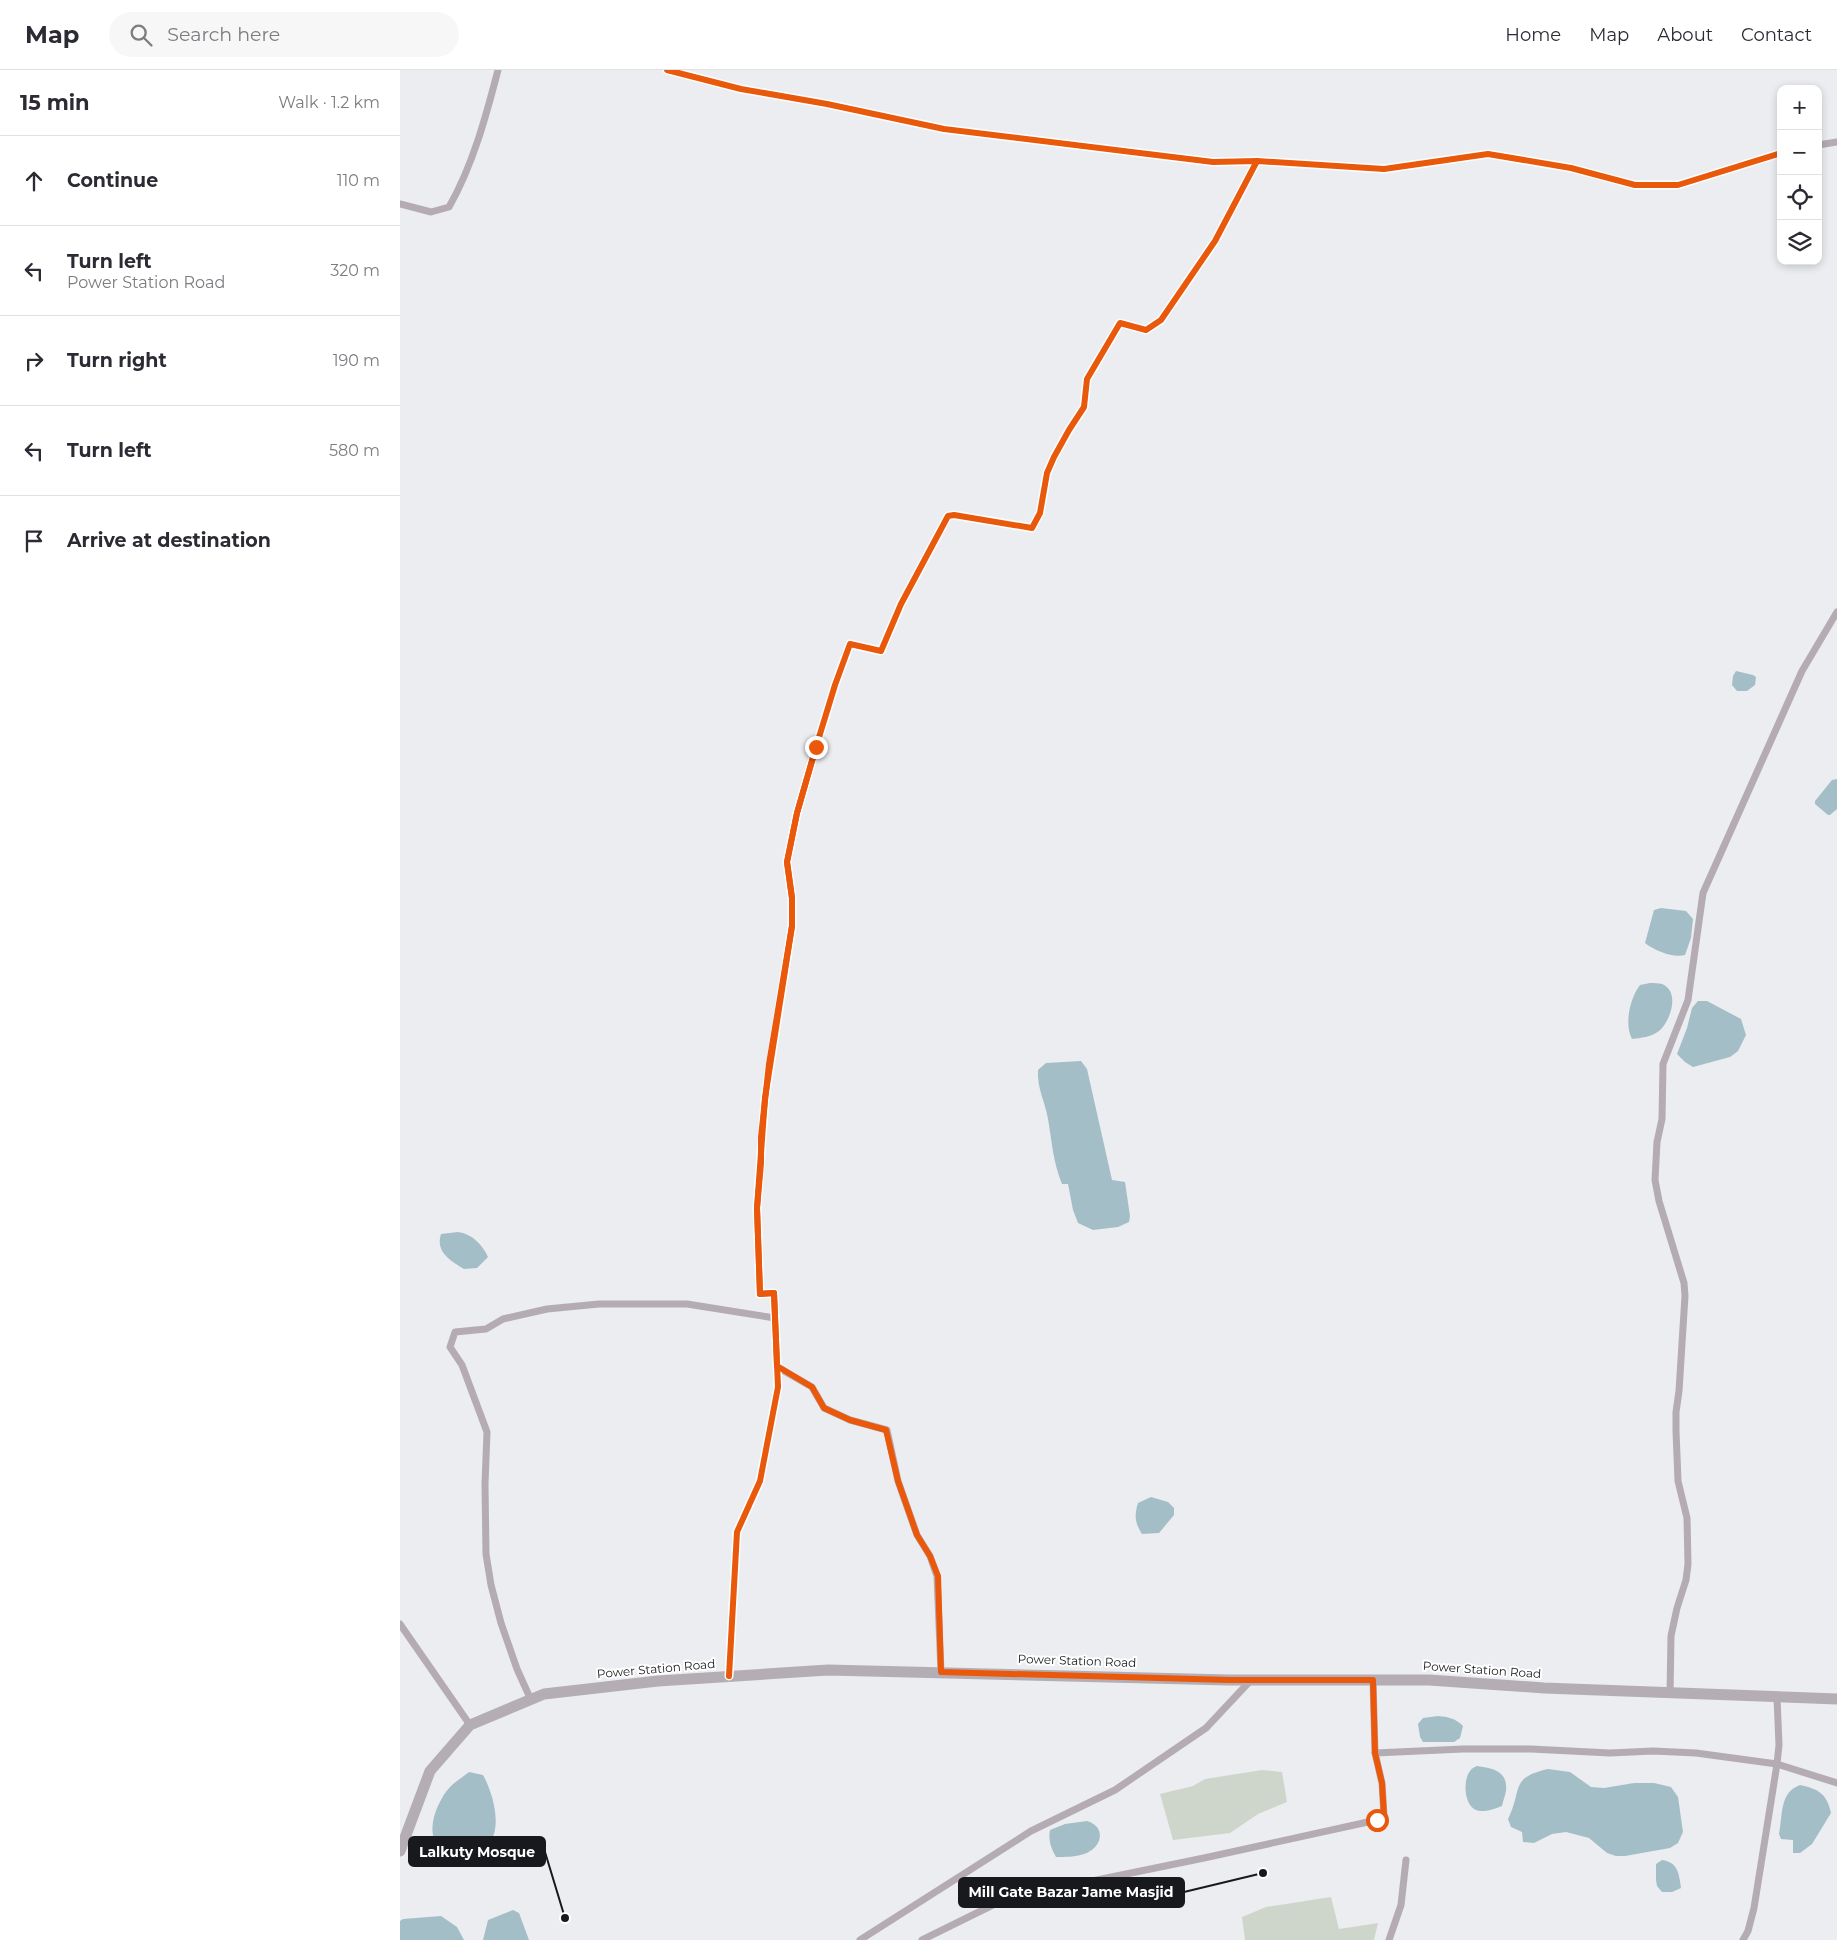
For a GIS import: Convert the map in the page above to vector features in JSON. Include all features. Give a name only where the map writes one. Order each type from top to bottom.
[{"type":"main road","name":"Power Station Road","points":[[400,1851],[430,1771],[470,1725],[544,1694],[658,1681],[828,1670],[1251,1680],[1429,1680],[1670,1694],[1837,1698]]},
{"type":"street","points":[[400,204],[432,212],[449,207],[459,190],[487,115],[498,70]]},
{"type":"street","points":[[667,70],[741,89],[828,104],[944,129],[1213,162],[1257,161],[1384,169],[1488,154],[1571,168],[1635,185],[1678,185],[1777,154]]},
{"type":"street","points":[[1822,144],[1837,142]]},
{"type":"street","points":[[729,1676],[737,1532],[760,1481],[778,1387],[774,1293],[760,1294],[757,1208],[765,1098],[792,926],[792,898],[787,862],[797,813],[835,685],[850,644],[881,651],[901,604],[948,516],[954,514],[1032,528],[1040,513],[1047,473],[1069,430],[1084,407],[1087,379],[1120,323],[1146,330],[1161,320],[1214,241],[1257,161]]},
{"type":"street","points":[[1670,1694],[1671,1636],[1686,1580],[1689,1536],[1687,1518],[1678,1481],[1676,1431],[1685,1296],[1684,1283],[1659,1201],[1655,1180],[1657,1142],[1662,1119],[1663,1064],[1688,1000],[1703,893],[1802,671],[1837,612]]},
{"type":"street","points":[[531,1700],[501,1622],[491,1585],[486,1554],[485,1484],[487,1432],[462,1366],[450,1347],[455,1332],[486,1329],[503,1319],[548,1309],[599,1304],[687,1304],[775,1318]]},
{"type":"street","points":[[777,1366],[812,1387],[824,1408],[850,1420],[886,1430],[898,1481],[917,1535],[930,1556],[938,1576],[941,1672]]},
{"type":"street","points":[[400,1624],[470,1725]]},
{"type":"street","points":[[860,1940],[1031,1831],[1116,1790],[1206,1728],[1251,1680]]},
{"type":"street","points":[[922,1940],[997,1903],[1046,1888],[1176,1864],[1377,1820],[1384,1816],[1383,1791],[1375,1753],[1373,1680]]},
{"type":"street","points":[[1743,1940],[1748,1931],[1754,1908],[1777,1764],[1779,1745],[1777,1698]]},
{"type":"street","points":[[1375,1753],[1463,1749],[1531,1749],[1610,1754],[1653,1751],[1696,1753],[1777,1764],[1837,1783]]},
{"type":"street","points":[[1389,1940],[1401,1906],[1406,1860]]},
{"type":"shaded area","points":[[1262,1770],[1282,1772],[1287,1802],[1258,1814],[1230,1833],[1173,1840],[1160,1794],[1193,1786],[1205,1779]]},
{"type":"shaded area","points":[[1331,1897],[1339,1929],[1378,1923],[1374,1940],[1245,1940],[1242,1917],[1266,1907]]},
{"type":"water","points":[[1736,671],[1756,677],[1755,685],[1747,691],[1737,691],[1732,685],[1733,676]]},
{"type":"water","points":[[1837,779],[1837,809],[1828,815],[1815,804],[1815,801],[1832,780]]},
{"type":"water","points":[[1661,908],[1686,911],[1693,919],[1691,938],[1685,955],[1675,956],[1664,953],[1645,943],[1654,910]]},
{"type":"water","points":[[1650,983],[1662,984],[1668,988],[1672,1000],[1670,1014],[1663,1027],[1656,1033],[1632,1039],[1628,1019],[1633,997],[1640,985]]},
{"type":"water","points":[[1698,1001],[1707,1001],[1741,1019],[1746,1035],[1738,1051],[1730,1057],[1693,1067],[1677,1054],[1692,1008]]},
{"type":"water","points":[[1081,1061],[1087,1069],[1112,1180],[1125,1182],[1130,1216],[1129,1222],[1118,1227],[1093,1230],[1078,1223],[1073,1210],[1068,1184],[1062,1184],[1055,1160],[1047,1113],[1040,1089],[1038,1070],[1046,1063]]},
{"type":"water","points":[[458,1232],[472,1237],[486,1252],[488,1257],[477,1268],[464,1269],[449,1259],[442,1251],[440,1246],[441,1234]]},
{"type":"water","points":[[1151,1497],[1168,1502],[1174,1508],[1174,1515],[1159,1533],[1142,1534],[1136,1519],[1138,1503]]},
{"type":"water","points":[[1438,1716],[1451,1718],[1463,1726],[1460,1738],[1454,1742],[1423,1742],[1420,1737],[1418,1724],[1423,1718]]},
{"type":"water","points":[[1477,1766],[1494,1770],[1505,1779],[1506,1791],[1502,1806],[1481,1811],[1471,1806],[1466,1796],[1466,1780],[1471,1770]]},
{"type":"water","points":[[1548,1769],[1570,1772],[1591,1787],[1604,1788],[1634,1783],[1654,1783],[1671,1787],[1678,1797],[1683,1832],[1678,1843],[1670,1848],[1616,1856],[1607,1853],[1589,1838],[1566,1832],[1552,1834],[1534,1843],[1523,1842],[1522,1832],[1511,1827],[1508,1819],[1519,1786],[1527,1776]]},
{"type":"water","points":[[469,1772],[483,1775],[492,1798],[496,1824],[495,1832],[488,1844],[475,1855],[461,1858],[444,1854],[435,1841],[432,1828],[438,1805],[446,1792]]},
{"type":"water","points":[[1800,1785],[1821,1793],[1827,1801],[1831,1813],[1812,1844],[1800,1853],[1793,1853],[1793,1840],[1781,1839],[1779,1834],[1785,1799],[1788,1793]]},
{"type":"water","points":[[1087,1821],[1098,1828],[1100,1832],[1100,1838],[1095,1847],[1081,1855],[1056,1857],[1050,1844],[1050,1830],[1065,1824]]},
{"type":"water","points":[[1662,1860],[1675,1866],[1681,1888],[1672,1892],[1662,1892],[1657,1886],[1656,1864]]},
{"type":"water","points":[[513,1910],[519,1913],[529,1940],[483,1940],[488,1920]]},
{"type":"water","points":[[441,1916],[457,1927],[464,1940],[400,1940],[400,1921],[403,1919]]},
{"type":"cycle path","points":[[667,70],[741,89],[827,104],[944,129],[1213,162],[1257,161],[1384,169],[1488,154],[1571,168],[1635,185],[1678,185],[1777,154]]},
{"type":"cycle path","points":[[729,1676],[737,1532],[760,1481],[778,1387],[774,1293],[760,1294],[757,1208],[765,1098],[792,926],[792,898],[787,862],[797,813],[835,685],[850,644],[881,651],[901,604],[948,516],[954,515],[1032,528],[1040,513],[1047,473],[1069,430],[1084,407],[1087,379],[1120,323],[1146,330],[1161,320],[1215,241],[1257,161]]},
{"type":"place","name":"Mill Gate Bazar Jame Masjid","points":[[1263,1873]]},
{"type":"place","name":"Lalkuty Mosque","points":[[565,1918]]},
{"type":"route","points":[[816,747],[797,813],[787,862],[792,898],[792,926],[769,1064],[761,1137],[757,1208],[760,1294],[774,1293],[777,1366],[812,1387],[824,1408],[850,1420],[886,1430],[898,1481],[917,1535],[930,1556],[938,1576],[941,1672],[1229,1680],[1373,1680],[1375,1753],[1382,1783],[1384,1816],[1377,1820]]}]
